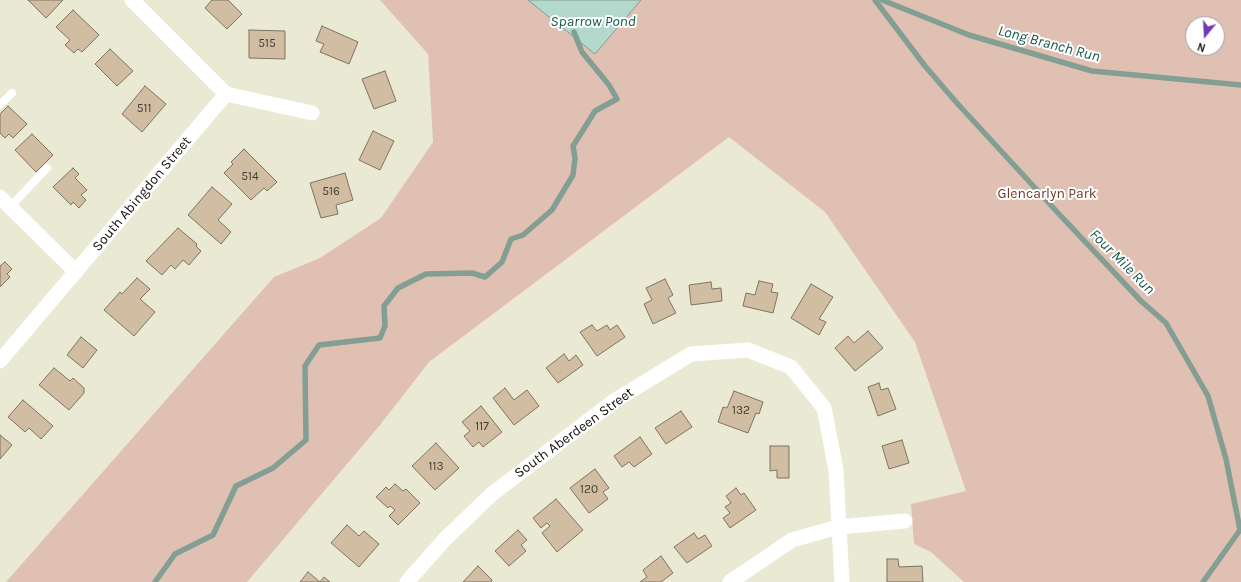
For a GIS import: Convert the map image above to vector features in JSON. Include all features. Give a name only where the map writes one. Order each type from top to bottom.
[{"type":"street","points":[[132,0],[226,94],[312,112]]},
{"type":"street","name":"South Abingdon Street","points":[[0,361],[226,94]]},
{"type":"street","points":[[5,202],[76,272]]},
{"type":"street","name":"South Aberdeen Street","points":[[406,582],[445,540],[492,494],[614,401],[691,354],[748,350],[791,367],[824,408],[836,470],[842,582]]},
{"type":"street","points":[[730,582],[792,540],[838,527],[905,521]]},
{"type":"lane","points":[[0,105],[12,93]]},
{"type":"lane","points":[[5,202],[47,168]]},
{"type":"green space","name":"Glencarlyn Park","points":[[380,0],[1241,0],[1241,582],[964,582],[931,552],[914,544],[911,504],[966,491],[915,342],[825,212],[729,137],[429,362],[380,425],[247,582],[6,582],[274,277],[320,258],[381,218],[433,142],[428,54]]},
{"type":"water","name":"Sparrow Pond","points":[[528,0],[641,0],[595,54]]},
{"type":"building","points":[[28,0],[63,0],[46,18]]},
{"type":"building","points":[[212,0],[228,0],[242,14],[227,29],[205,8]]},
{"type":"building","points":[[73,10],[99,35],[82,52],[78,49],[74,53],[65,45],[70,40],[56,27]]},
{"type":"building","points":[[322,26],[358,42],[349,64],[320,52],[324,44],[316,41]]},
{"type":"building","points":[[249,30],[285,31],[285,59],[249,58]]},
{"type":"building","points":[[110,49],[133,71],[117,86],[95,64]]},
{"type":"building","points":[[385,71],[396,101],[374,109],[362,79]]},
{"type":"building","points":[[145,86],[166,104],[142,132],[122,114]]},
{"type":"building","points":[[8,106],[27,124],[13,138],[9,134],[5,138],[0,133],[0,114]]},
{"type":"building","points":[[373,131],[394,141],[380,170],[359,160]]},
{"type":"building","points":[[32,134],[53,155],[36,172],[15,150]]},
{"type":"building","points":[[244,149],[277,182],[267,191],[264,188],[251,200],[224,173],[233,164],[231,162]]},
{"type":"building","points":[[73,168],[79,174],[75,178],[87,190],[81,195],[86,200],[79,208],[73,202],[71,205],[53,187]]},
{"type":"building","points":[[345,173],[353,200],[336,205],[338,214],[321,218],[310,183]]},
{"type":"building","points":[[212,187],[232,204],[218,220],[231,232],[221,244],[188,215]]},
{"type":"building","points":[[178,228],[197,244],[196,246],[201,251],[189,265],[183,260],[175,269],[171,265],[162,275],[146,261]]},
{"type":"building","points":[[5,262],[12,269],[7,274],[10,277],[0,287],[0,266]]},
{"type":"building","points":[[137,278],[150,289],[140,299],[155,312],[134,336],[104,310],[120,292],[122,294]]},
{"type":"building","points":[[665,279],[673,295],[668,298],[676,313],[653,324],[644,304],[652,300],[646,288]]},
{"type":"building","points":[[759,281],[773,284],[771,292],[778,293],[773,313],[743,306],[746,293],[755,295]]},
{"type":"building","points":[[711,282],[712,289],[721,288],[722,301],[691,305],[689,285]]},
{"type":"building","points":[[811,284],[833,297],[819,319],[826,322],[819,335],[791,318]]},
{"type":"building","points":[[592,325],[597,331],[607,325],[610,330],[617,325],[625,337],[597,356],[580,332]]},
{"type":"building","points":[[868,331],[883,348],[855,371],[835,348],[848,336],[854,343]]},
{"type":"building","points":[[81,337],[97,350],[83,368],[67,355]]},
{"type":"building","points":[[564,354],[569,361],[576,355],[583,365],[558,383],[546,368]]},
{"type":"building","points":[[54,368],[70,381],[73,378],[84,388],[84,393],[69,410],[39,385]]},
{"type":"building","points":[[879,383],[881,390],[888,388],[896,409],[878,416],[868,387]]},
{"type":"building","points":[[505,388],[514,400],[527,390],[539,406],[514,425],[493,398]]},
{"type":"building","points":[[734,391],[763,402],[759,414],[756,413],[748,433],[718,422],[723,407],[727,408]]},
{"type":"building","points":[[23,400],[53,426],[41,439],[29,428],[25,432],[8,417]]},
{"type":"building","points":[[481,406],[502,432],[483,447],[479,442],[473,447],[464,436],[470,431],[462,422]]},
{"type":"building","points":[[681,411],[692,427],[666,444],[655,428]]},
{"type":"building","points":[[0,435],[12,445],[0,459]]},
{"type":"building","points":[[640,437],[652,454],[634,467],[629,462],[622,467],[614,456]]},
{"type":"building","points":[[902,440],[909,463],[889,469],[882,446]]},
{"type":"building","points":[[436,443],[459,468],[435,490],[412,466]]},
{"type":"building","points":[[770,446],[789,446],[789,478],[777,478],[777,470],[770,471]]},
{"type":"building","points":[[595,469],[609,488],[603,492],[608,499],[589,513],[570,488]]},
{"type":"building","points":[[395,484],[403,491],[406,489],[420,503],[398,525],[389,516],[395,510],[390,506],[388,508],[376,497],[386,487],[389,490]]},
{"type":"building","points":[[736,488],[741,495],[744,493],[756,510],[730,528],[723,518],[730,513],[725,507],[731,503],[726,496]]},
{"type":"building","points":[[556,499],[583,530],[557,552],[542,533],[550,526],[547,523],[541,528],[533,518]]},
{"type":"building","points":[[347,525],[359,536],[364,531],[379,544],[359,567],[331,543]]},
{"type":"building","points":[[518,530],[527,540],[521,545],[526,551],[509,566],[495,551]]},
{"type":"building","points":[[694,533],[698,539],[705,535],[712,546],[687,563],[674,547]]},
{"type":"building","points":[[661,556],[673,573],[661,582],[640,582],[647,577],[643,570]]},
{"type":"building","points":[[887,559],[898,559],[899,567],[922,566],[923,582],[887,582]]},
{"type":"building","points":[[478,566],[492,580],[491,582],[463,582]]},
{"type":"building","points":[[308,572],[320,582],[300,582]]},
{"type":"building","points":[[324,577],[330,582],[320,582]]},
{"type":"waterway","name":"Four Mile Run","points":[[875,0],[925,66],[956,102],[1141,301],[1166,323],[1208,396],[1226,459],[1240,530],[1203,582]]},
{"type":"waterway","name":"Long Branch Run","points":[[882,0],[969,35],[1092,71],[1241,85]]},
{"type":"waterway","points":[[155,582],[175,554],[213,535],[236,486],[273,468],[306,440],[305,366],[319,345],[380,338],[385,326],[384,306],[398,288],[426,274],[472,273],[485,277],[502,262],[511,239],[523,235],[552,210],[573,175],[575,158],[573,146],[595,111],[617,99],[609,85],[582,52],[574,32]]}]
